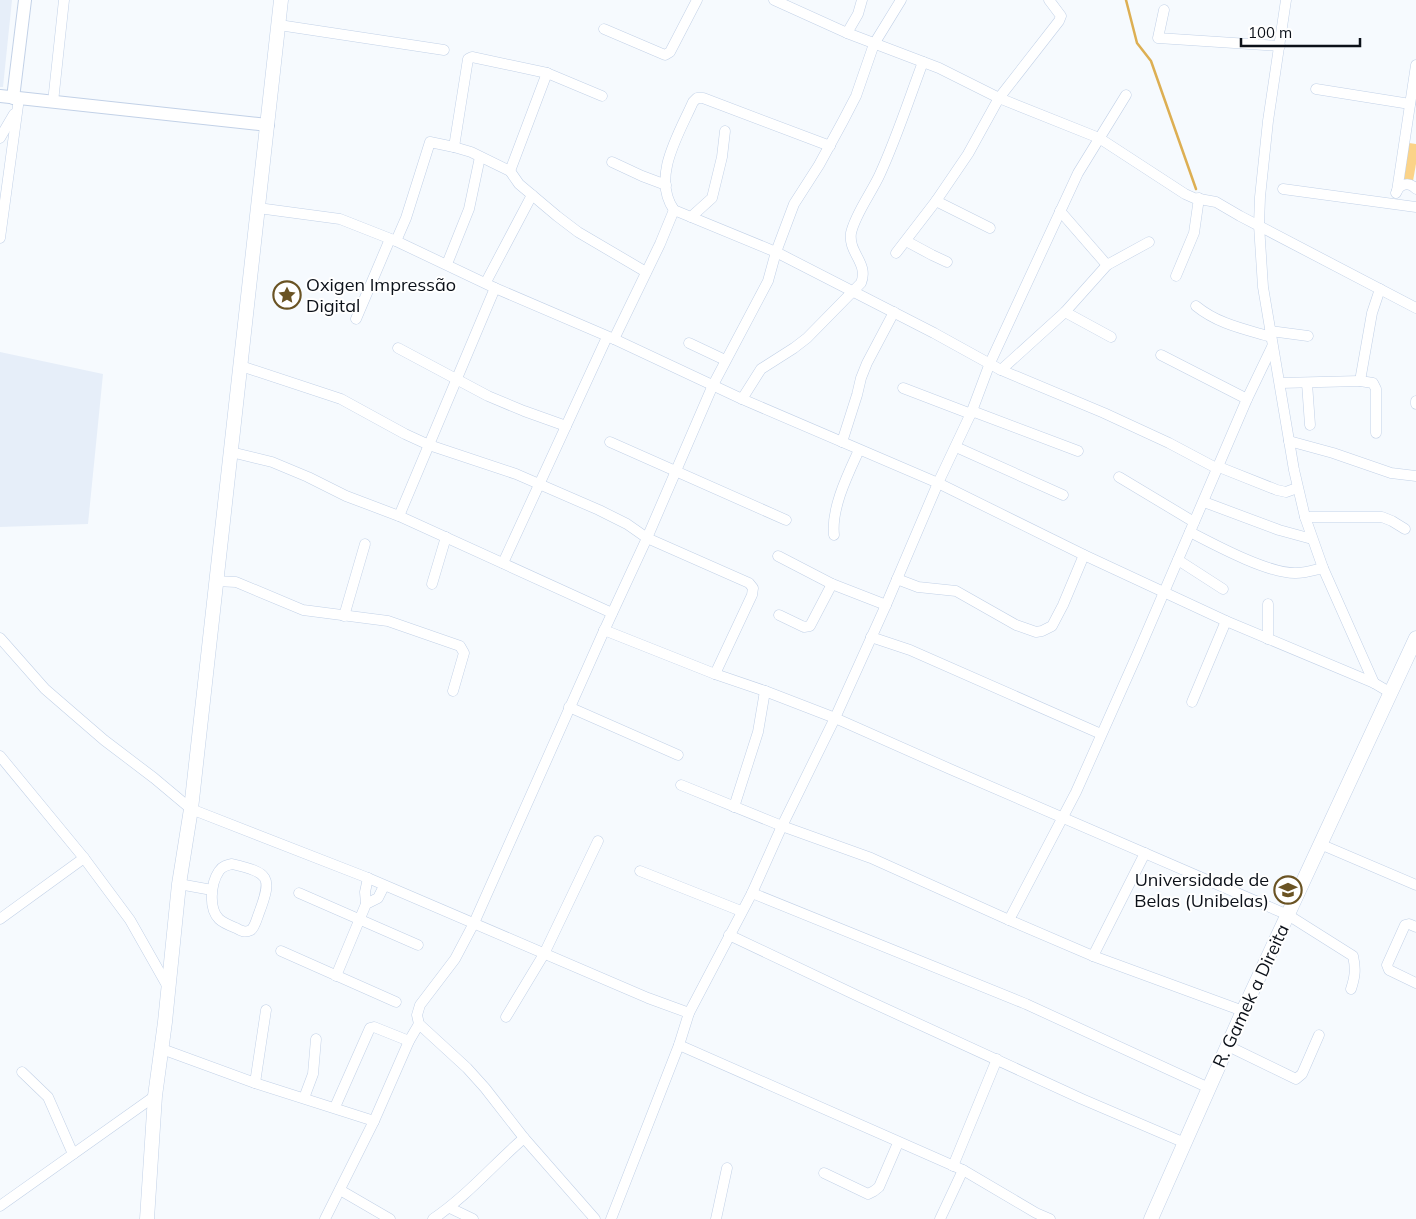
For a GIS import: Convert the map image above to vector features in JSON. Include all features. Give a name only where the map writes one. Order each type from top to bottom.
[{"type":"main road","points":[[147,1219],[156,1096],[179,884],[191,808],[281,0]]},
{"type":"main road","name":"R. Gamek a Direita","points":[[1152,1219],[1228,1046],[1416,638]]},
{"type":"street","points":[[0,238],[12,146],[10,97],[25,0]]},
{"type":"street","points":[[53,102],[64,0]]},
{"type":"street","points":[[604,29],[665,55],[670,52],[697,0]]},
{"type":"street","points":[[774,0],[847,33],[939,68],[999,98],[1099,138],[1173,187],[1194,198],[1216,202],[1416,308]]},
{"type":"street","points":[[847,33],[858,14],[862,0]]},
{"type":"street","points":[[325,1219],[374,1121],[409,1041],[419,1024],[420,1005],[455,959],[474,923],[569,707],[647,538],[713,385],[763,291],[794,204],[820,165],[830,146],[856,96],[874,44],[901,0]]},
{"type":"street","points":[[896,253],[936,201],[968,154],[999,98],[1059,21],[1061,16],[1049,0]]},
{"type":"street","points":[[1286,0],[1263,167],[1258,225],[1262,279],[1288,442],[1305,517],[1323,568],[1374,683]]},
{"type":"street","points":[[1164,10],[1158,38],[1280,46]]},
{"type":"street","points":[[278,25],[444,50]]},
{"type":"street","points":[[454,147],[468,59],[472,57],[547,73],[602,96]]},
{"type":"street","points":[[742,399],[761,369],[808,338],[861,283],[864,269],[852,246],[851,232],[888,156],[923,62]]},
{"type":"street","points":[[1411,206],[1400,203],[1396,193],[1416,65]]},
{"type":"street","points":[[510,170],[530,123],[547,73]]},
{"type":"street","points":[[1316,89],[1410,104]]},
{"type":"street","points":[[611,1219],[679,1045],[689,1013],[752,893],[782,826],[835,718],[938,483],[972,412],[990,363],[1078,173],[1126,95]]},
{"type":"street","points":[[10,97],[268,126]]},
{"type":"street","points":[[0,138],[14,114],[10,97]]},
{"type":"street","points":[[830,146],[703,98],[697,98],[693,102],[670,152],[665,176],[670,204],[674,210],[776,252],[1002,370],[1104,413],[1219,468],[1277,490],[1286,492],[1297,488]]},
{"type":"street","points":[[691,217],[712,198],[722,158],[725,131]]},
{"type":"street","points":[[356,319],[393,240],[406,218],[430,142],[454,147],[510,170],[519,184],[578,232],[646,272]]},
{"type":"street","points":[[0,172],[12,146]]},
{"type":"street","points":[[447,264],[470,209],[480,157]]},
{"type":"street","points":[[612,162],[666,185]]},
{"type":"street","points":[[1386,202],[1391,202],[1404,184],[1411,185],[1416,189]]},
{"type":"street","points":[[1283,189],[1411,206]]},
{"type":"street","points":[[399,516],[456,380],[491,285],[532,195]]},
{"type":"street","points":[[1176,276],[1194,233],[1200,198]]},
{"type":"street","points":[[1411,206],[1416,200]]},
{"type":"street","points":[[936,201],[990,228]]},
{"type":"street","points":[[258,208],[340,219],[393,240],[742,399],[938,483],[1084,555],[1226,621],[1374,683],[1391,693]]},
{"type":"street","points":[[502,563],[566,426],[610,338],[646,272],[674,210]]},
{"type":"street","points":[[1060,211],[1107,265]]},
{"type":"street","points":[[906,241],[947,262]]},
{"type":"street","points":[[1002,370],[1066,312],[1107,265],[1149,242]]},
{"type":"street","points":[[1360,381],[1372,313],[1380,289]]},
{"type":"street","points":[[1196,306],[1222,323],[1271,339],[1308,336]]},
{"type":"street","points":[[842,442],[867,363],[894,312]]},
{"type":"street","points":[[1066,312],[1111,337]]},
{"type":"street","points":[[1009,920],[1042,853],[1076,792],[1219,468],[1271,339]]},
{"type":"street","points":[[689,343],[725,360]]},
{"type":"street","points":[[398,348],[456,380],[524,411],[566,426]]},
{"type":"street","points":[[1162,355],[1247,399]]},
{"type":"street","points":[[241,366],[341,399],[428,445],[498,467],[606,513],[647,538],[749,584],[753,588],[752,594],[715,674]]},
{"type":"street","points":[[1280,383],[1369,382],[1375,386],[1376,433]]},
{"type":"street","points":[[1307,383],[1310,425]]},
{"type":"street","points":[[903,388],[1078,452]]},
{"type":"street","points":[[610,442],[786,520]]},
{"type":"street","points":[[1288,442],[1333,453],[1391,473],[1416,476]]},
{"type":"street","points":[[956,447],[1063,495]]},
{"type":"street","points":[[834,535],[833,524],[838,504],[847,476],[859,450]]},
{"type":"street","points":[[231,452],[272,462],[308,477],[346,496],[399,516],[612,613]]},
{"type":"street","points":[[1119,477],[1231,552],[1275,570],[1296,574],[1323,568]]},
{"type":"street","points":[[1204,502],[1279,530],[1312,538]]},
{"type":"street","points":[[1305,517],[1382,517],[1405,530]]},
{"type":"street","points":[[432,584],[446,537]]},
{"type":"street","points":[[344,616],[365,544]]},
{"type":"street","points":[[896,579],[918,587],[956,591],[1016,625],[1036,632],[1052,626],[1084,555]]},
{"type":"street","points":[[778,556],[832,584],[886,605]]},
{"type":"street","points":[[1178,560],[1223,589]]},
{"type":"street","points":[[216,581],[236,582],[303,610],[388,622],[460,646],[464,653],[453,691]]},
{"type":"street","points":[[779,615],[804,627],[810,626],[832,584]]},
{"type":"street","points":[[1268,604],[1268,638]]},
{"type":"street","points":[[1192,702],[1226,621]]},
{"type":"street","points":[[604,630],[715,674],[835,718],[1288,915],[1353,956],[1356,966],[1351,989]]},
{"type":"street","points":[[871,637],[916,652],[1101,734]]},
{"type":"street","points":[[0,638],[45,689],[104,740],[191,808],[368,878],[648,998],[689,1013]]},
{"type":"street","points":[[734,807],[758,732],[765,691]]},
{"type":"street","points":[[569,707],[678,755]]},
{"type":"street","points":[[0,756],[84,858],[130,920],[169,988]]},
{"type":"street","points":[[681,784],[782,826],[871,858],[1093,956],[1244,1011]]},
{"type":"street","points":[[506,1017],[544,954],[598,841]]},
{"type":"street","points":[[1320,844],[1416,885]]},
{"type":"street","points":[[1093,956],[1145,853]]},
{"type":"street","points":[[0,919],[84,858]]},
{"type":"street","points":[[232,864],[261,872],[266,878],[267,886],[253,929],[243,932],[219,919],[215,911],[212,890],[220,870],[224,866],[232,864]]},
{"type":"street","points":[[640,871],[741,911]]},
{"type":"street","points":[[336,976],[366,904],[365,892],[368,878]]},
{"type":"street","points":[[179,884],[212,890]]},
{"type":"street","points":[[366,904],[378,898],[384,886]]},
{"type":"street","points":[[300,893],[418,945]]},
{"type":"street","points":[[752,893],[1026,1004],[1209,1088]]},
{"type":"street","points":[[1416,927],[1409,924],[1405,925],[1387,965],[1389,970],[1416,983]]},
{"type":"street","points":[[729,935],[1082,1099],[1185,1143]]},
{"type":"street","points":[[280,951],[396,1002]]},
{"type":"street","points":[[256,1083],[266,1010]]},
{"type":"street","points":[[419,1024],[467,1068],[524,1138],[595,1219]]},
{"type":"street","points":[[335,1107],[370,1028],[409,1041]]},
{"type":"street","points":[[1228,1046],[1296,1079],[1302,1074],[1319,1035]]},
{"type":"street","points":[[304,1098],[313,1074],[316,1039]]},
{"type":"street","points":[[679,1045],[958,1168],[1035,1216],[1050,1219]]},
{"type":"street","points":[[162,1049],[256,1083],[374,1121]]},
{"type":"street","points":[[940,1219],[997,1060]]},
{"type":"street","points":[[22,1072],[48,1097],[73,1154]]},
{"type":"street","points":[[0,1206],[156,1096]]},
{"type":"street","points":[[433,1219],[450,1208],[524,1138]]},
{"type":"street","points":[[824,1173],[868,1194],[879,1186],[898,1143]]},
{"type":"street","points":[[716,1219],[727,1168]]},
{"type":"street","points":[[340,1190],[390,1219]]},
{"type":"street","points":[[450,1208],[473,1219]]},
{"type":"shaded area","points":[[0,0],[12,0],[3,87],[0,87]]},
{"type":"shaded area","points":[[1409,143],[1416,144],[1416,164],[1413,181],[1404,179]]},
{"type":"shaded area","points":[[0,352],[103,374],[88,524],[0,527]]},
{"type":"waterway","points":[[1126,0],[1137,43],[1151,61],[1196,189]]},
{"type":"place","name":"Oxigen Impressão Digital","points":[[287,295]]},
{"type":"place","name":"Universidade de Belas (Unibelas)","points":[[1288,890]]}]
